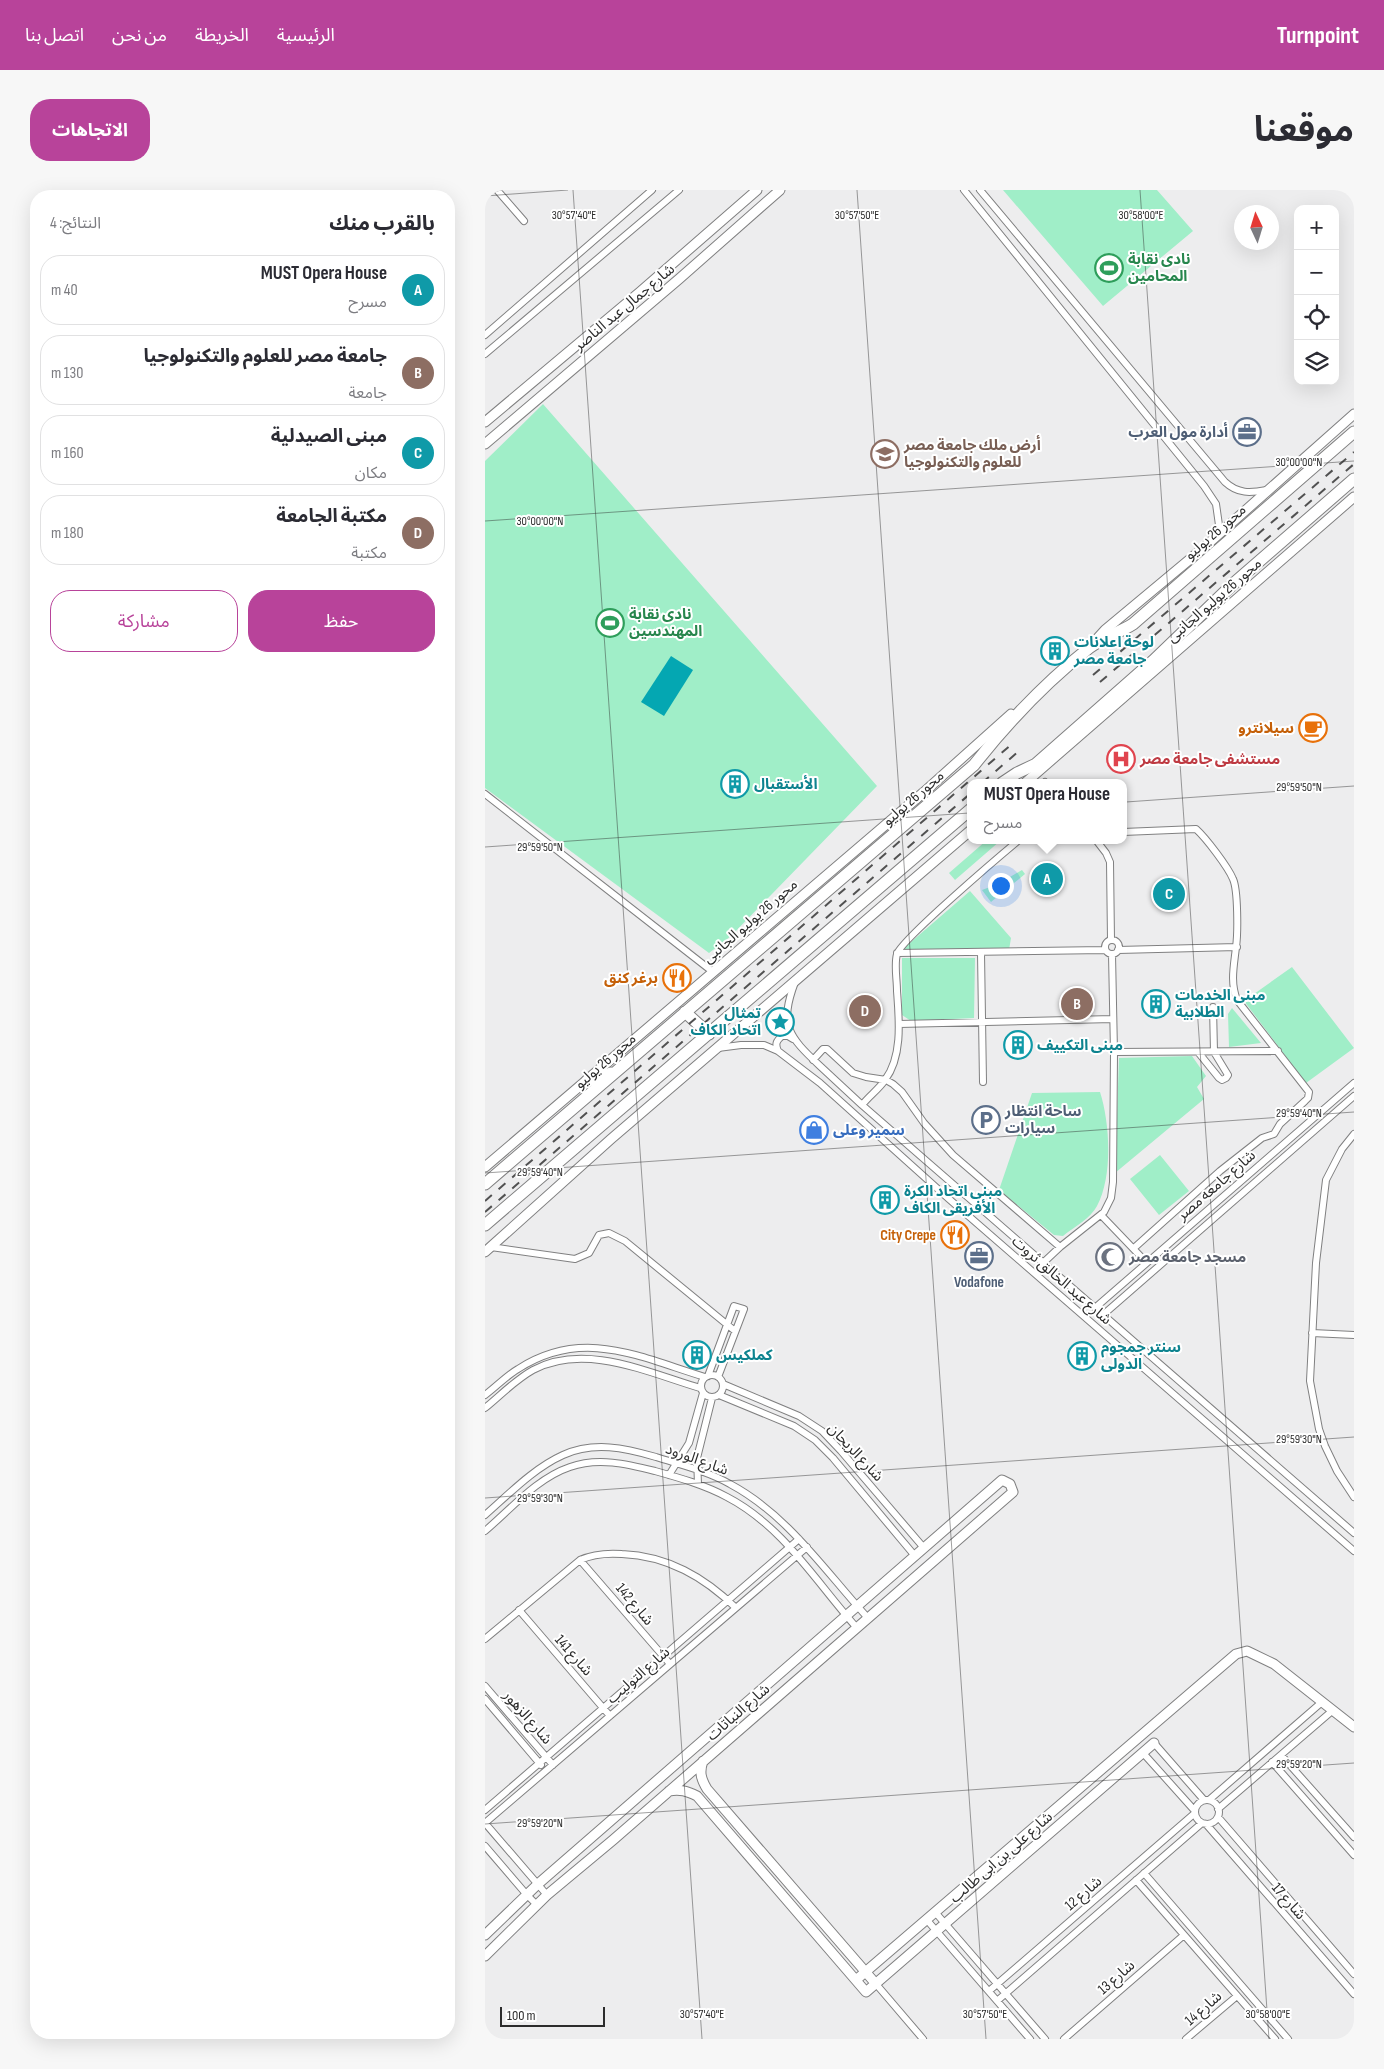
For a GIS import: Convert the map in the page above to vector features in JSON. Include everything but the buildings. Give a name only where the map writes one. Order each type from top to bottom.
[{"type":"highway","name":"محور 26 يوليو","points":[[485,1184],[974,765],[1001,730],[1033,697],[1090,647],[1133,624],[1354,432]]},
{"type":"highway","points":[[1008,779],[1036,764],[1112,701],[1233,584],[1354,478]]},
{"type":"highway","points":[[924,792],[932,801]]},
{"type":"highway","points":[[485,1225],[967,812]]},
{"type":"highway","points":[[685,1012],[709,1034]]},
{"type":"highway","points":[[587,1081],[617,1070]]},
{"type":"street","points":[[497,190],[524,221]]},
{"type":"street","points":[[485,335],[652,190]]},
{"type":"street","points":[[485,354],[679,190]]},
{"type":"street","name":"شارع جمال عبد الناصر","points":[[485,422],[640,292],[757,190]]},
{"type":"street","name":"شارع جمال عبد الناصر","points":[[485,444],[679,279],[779,190]]},
{"type":"street","points":[[964,190],[1204,486],[1216,504],[1220,532]]},
{"type":"street","points":[[980,190],[1225,482],[1241,492],[1255,493],[1267,490]]},
{"type":"street","points":[[669,267],[667,273],[669,277],[674,280],[679,279]]},
{"type":"street","points":[[640,292],[649,293],[652,298],[651,302]]},
{"type":"street","points":[[1090,647],[1105,630],[1354,414]]},
{"type":"street","name":"محور 26 يوليو الجانبى","points":[[1029,779],[1112,701],[1354,497]]},
{"type":"street","name":"محور 26 يوليو الجانبى","points":[[485,1167],[1033,697]]},
{"type":"street","points":[[485,794],[713,972]]},
{"type":"street","points":[[1127,832],[1190,828],[1197,829],[1201,833],[1233,879],[1237,946],[1232,980],[1237,1000],[1308,1089],[1308,1098],[1280,1124],[1274,1134],[1262,1138],[1221,1171],[1134,1248]]},
{"type":"street","points":[[488,1250],[611,1139],[967,833]]},
{"type":"street","points":[[862,1105],[886,1080],[895,1056],[899,1024],[895,963],[897,953],[953,897],[1014,844]]},
{"type":"street","points":[[1099,844],[1106,853],[1109,862],[1111,940]]},
{"type":"street","points":[[1111,940],[1116,942],[1118,950]]},
{"type":"street","points":[[1105,950],[1106,943],[1111,940]]},
{"type":"street","points":[[1112,954],[1118,950],[1237,946]]},
{"type":"street","points":[[897,953],[1105,950],[1112,954]]},
{"type":"street","points":[[981,953],[983,1082]]},
{"type":"street","points":[[1044,1262],[1101,1215],[1110,1203],[1113,1182],[1114,1052],[1112,954]]},
{"type":"street","name":"شارع عبد الخالق ثروت","points":[[796,979],[788,1001],[787,1012],[794,1040],[813,1060],[862,1105],[1354,1533]]},
{"type":"street","points":[[1198,1052],[1219,1078],[1222,1080],[1226,1078],[1228,1075],[1227,1071],[1214,1052],[1213,1007]]},
{"type":"street","points":[[899,1024],[1113,1020]]},
{"type":"street","points":[[778,1051],[776,1046],[777,1040],[782,1036],[788,1036],[794,1040]]},
{"type":"street","name":"شارع عبد الخالق ثروت","points":[[716,1048],[753,1044],[764,1045],[778,1051],[820,1083],[949,1199],[1354,1551]]},
{"type":"street","points":[[813,1060],[823,1049],[827,1048],[853,1073],[866,1078],[886,1080],[902,1092],[924,1123],[953,1155],[1060,1247]]},
{"type":"street","points":[[1114,1052],[1278,1051]]},
{"type":"street","name":"شارع جامعه مصر","points":[[1096,1307],[1354,1084]]},
{"type":"street","name":"شارع جامعه مصر","points":[[1104,1314],[1354,1096]]},
{"type":"street","points":[[1354,1134],[1342,1149],[1326,1180],[1316,1263],[1310,1381],[1319,1429],[1337,1471],[1354,1497]]},
{"type":"street","points":[[1101,1215],[1146,1262]]},
{"type":"street","points":[[488,1250],[575,1259],[589,1253],[599,1235],[609,1234],[625,1242],[735,1331]]},
{"type":"street","points":[[669,1475],[678,1464],[689,1443],[702,1391],[701,1382],[706,1376],[734,1306],[743,1309],[718,1377]]},
{"type":"street","points":[[1312,1333],[1354,1336]]},
{"type":"street","points":[[571,1348],[572,1359]]},
{"type":"street","points":[[485,1396],[516,1370],[533,1360],[551,1352],[571,1348],[614,1349],[706,1376],[718,1377],[723,1384],[722,1391],[715,1397],[700,1447],[697,1470],[698,1484]]},
{"type":"street","points":[[485,1408],[521,1378],[535,1369],[554,1362],[585,1358],[612,1362],[715,1397]]},
{"type":"street","name":"شارع الريحان","points":[[723,1384],[799,1416],[828,1436],[924,1548]]},
{"type":"street","name":"شارع الريحان","points":[[715,1397],[794,1426],[815,1440],[833,1458],[915,1556]]},
{"type":"street","name":"شارع الورود","points":[[485,1514],[548,1463],[564,1454],[580,1449],[598,1447],[627,1449],[697,1470],[729,1483],[745,1492],[772,1512],[807,1547],[868,1618]]},
{"type":"street","points":[[833,1458],[841,1451]]},
{"type":"street","name":"شارع الورود","points":[[485,1531],[533,1490],[555,1474],[569,1468],[599,1462],[626,1464],[669,1475],[698,1484],[741,1505],[768,1526],[797,1556],[857,1628]]},
{"type":"street","points":[[526,1480],[533,1490]]},
{"type":"street","name":"شارع النباتات","points":[[485,1935],[538,1884],[1002,1480],[1010,1484],[1013,1492],[547,1895],[485,1956]]},
{"type":"street","points":[[505,1498],[513,1507]]},
{"type":"street","name":"شارع التوليب","points":[[485,1810],[799,1539]]},
{"type":"street","name":"شارع التوليب","points":[[485,1823],[807,1547]]},
{"type":"street","points":[[485,1639],[580,1560],[588,1556],[617,1553],[657,1559],[695,1575],[736,1608]]},
{"type":"street","name":"شارع 142","points":[[580,1560],[670,1664]]},
{"type":"street","name":"شارع 141","points":[[519,1610],[610,1716]]},
{"type":"street","name":"شارع على بن ابى طالب","points":[[1154,1743],[866,1992],[856,1980],[1236,1654],[1242,1651],[1255,1653],[1274,1664],[1322,1702]]},
{"type":"street","name":"شارع الزهور","points":[[485,1686],[553,1765]]},
{"type":"street","name":"شارع الزهور","points":[[485,1699],[545,1771]]},
{"type":"street","points":[[1195,1812],[1197,1805],[1207,1800],[1322,1702],[1354,1727]]},
{"type":"street","points":[[1218,1809],[1332,1711]]},
{"type":"street","points":[[1143,1753],[1195,1812],[1197,1819],[1204,1824],[1211,1823],[1218,1817],[1218,1809],[1214,1802],[1207,1800],[1154,1743]]},
{"type":"street","points":[[1281,1755],[1354,1837]]},
{"type":"street","points":[[703,1760],[700,1770],[702,1780],[707,1789],[923,2039]]},
{"type":"street","points":[[1272,1762],[1354,1855]]},
{"type":"street","points":[[669,1791],[683,1790],[697,1796],[774,1888],[856,1980]]},
{"type":"street","name":"شارع 12","points":[[989,1991],[1195,1812]]},
{"type":"street","name":"شارع 17","points":[[1218,1817],[1353,1970]]},
{"type":"street","points":[[485,1823],[547,1895]]},
{"type":"street","name":"شارع 12","points":[[997,2001],[1136,1880],[1204,1824]]},
{"type":"street","name":"شارع 17","points":[[1204,1824],[1354,1994]]},
{"type":"street","points":[[485,1846],[537,1904]]},
{"type":"street","points":[[1144,1874],[1288,2039]]},
{"type":"street","points":[[1136,1880],[1275,2039]]},
{"type":"street","points":[[935,1912],[1045,2039]]},
{"type":"street","points":[[926,1919],[1030,2039]]},
{"type":"street","name":"شارع 13","points":[[1064,2039],[1184,1935]]},
{"type":"street","name":"شارع 14","points":[[1186,2039],[1237,1996]]},
{"type":"green space","name":"نادى نقابة المحامين","points":[[1003,190],[1157,190],[1193,231],[1103,306]]},
{"type":"green space","name":"نادى نقابة المهندسين","points":[[543,404],[877,786],[731,936],[709,953],[485,788],[485,461]]},
{"type":"green space","points":[[982,844],[997,844],[955,880],[949,873]]},
{"type":"green space","points":[[1022,870],[1025,874],[991,902],[982,890],[998,884]]},
{"type":"green space","points":[[970,891],[1011,938],[1009,950],[905,951],[904,948]]},
{"type":"green space","points":[[902,958],[975,958],[974,1018],[911,1021],[902,1015]]},
{"type":"green space","points":[[1292,967],[1354,1048],[1306,1083],[1244,1001]]},
{"type":"green space","points":[[1232,1008],[1261,1043],[1229,1047],[1228,1014]]},
{"type":"green space","points":[[1192,1056],[1206,1076],[1197,1087],[1204,1099],[1115,1173],[1119,1058]]},
{"type":"green space","points":[[1100,1092],[1108,1134],[1108,1165],[1102,1194],[1097,1206],[1087,1218],[1063,1236],[1054,1235],[999,1190],[1032,1093]]},
{"type":"green space","points":[[1160,1155],[1189,1191],[1159,1215],[1130,1179]]},
{"type":"water","points":[[671,656],[693,670],[664,716],[641,702]]},
{"type":"railway","points":[[1093,675],[1354,452]]},
{"type":"railway","points":[[1100,682],[1354,464]]},
{"type":"railway","points":[[971,779],[1013,743]]},
{"type":"railway","points":[[987,779],[1019,751]]},
{"type":"railway","points":[[485,1201],[967,783]]},
{"type":"railway","points":[[485,1212],[967,796]]},
{"type":"place","name":"نادى نقابة المحامين","points":[[1109,268]]},
{"type":"place","name":"أدارة مول العرب","points":[[1247,432]]},
{"type":"place","name":"أرض ملك جامعة مصر للعلوم والتكنولوجيا","points":[[885,454]]},
{"type":"place","name":"نادى نقابة المهندسين","points":[[610,623]]},
{"type":"place","name":"لوحة اعلانات جامعة مصر","points":[[1055,651]]},
{"type":"place","name":"سيلانترو","points":[[1313,728]]},
{"type":"place","name":"مستشفى جامعة مصر","points":[[1121,759]]},
{"type":"place","name":"الأستقبال","points":[[735,784]]},
{"type":"place","name":"MUST Opera House","points":[[1047,879]]},
{"type":"place","name":"مبنى الصيدلية","points":[[1169,894]]},
{"type":"place","name":"برغر كنق","points":[[677,978]]},
{"type":"place","name":"جامعة مصر للعلوم والتكنولوجيا","points":[[1077,1004]]},
{"type":"place","name":"مبنى الخدمات الطلابية","points":[[1156,1004]]},
{"type":"place","name":"مكتبة الجامعة","points":[[865,1011]]},
{"type":"place","name":"تمثال اتحاد الكاف","points":[[780,1022]]},
{"type":"place","name":"مبنى التكييف","points":[[1018,1045]]},
{"type":"place","name":"ساحة انتظار سيارات","points":[[986,1120]]},
{"type":"place","name":"سمير وعلى","points":[[814,1130]]},
{"type":"place","name":"مبنى اتحاد الكرة الأفريقى الكاف","points":[[885,1200]]},
{"type":"place","name":"City Crepe","points":[[955,1235]]},
{"type":"place","name":"Vodafone","points":[[979,1256]]},
{"type":"place","name":"مسجد جامعة مصر","points":[[1110,1257]]},
{"type":"place","name":"كملكيس","points":[[697,1355]]},
{"type":"place","name":"سنتر جمجوم الدولى","points":[[1082,1356]]}]
